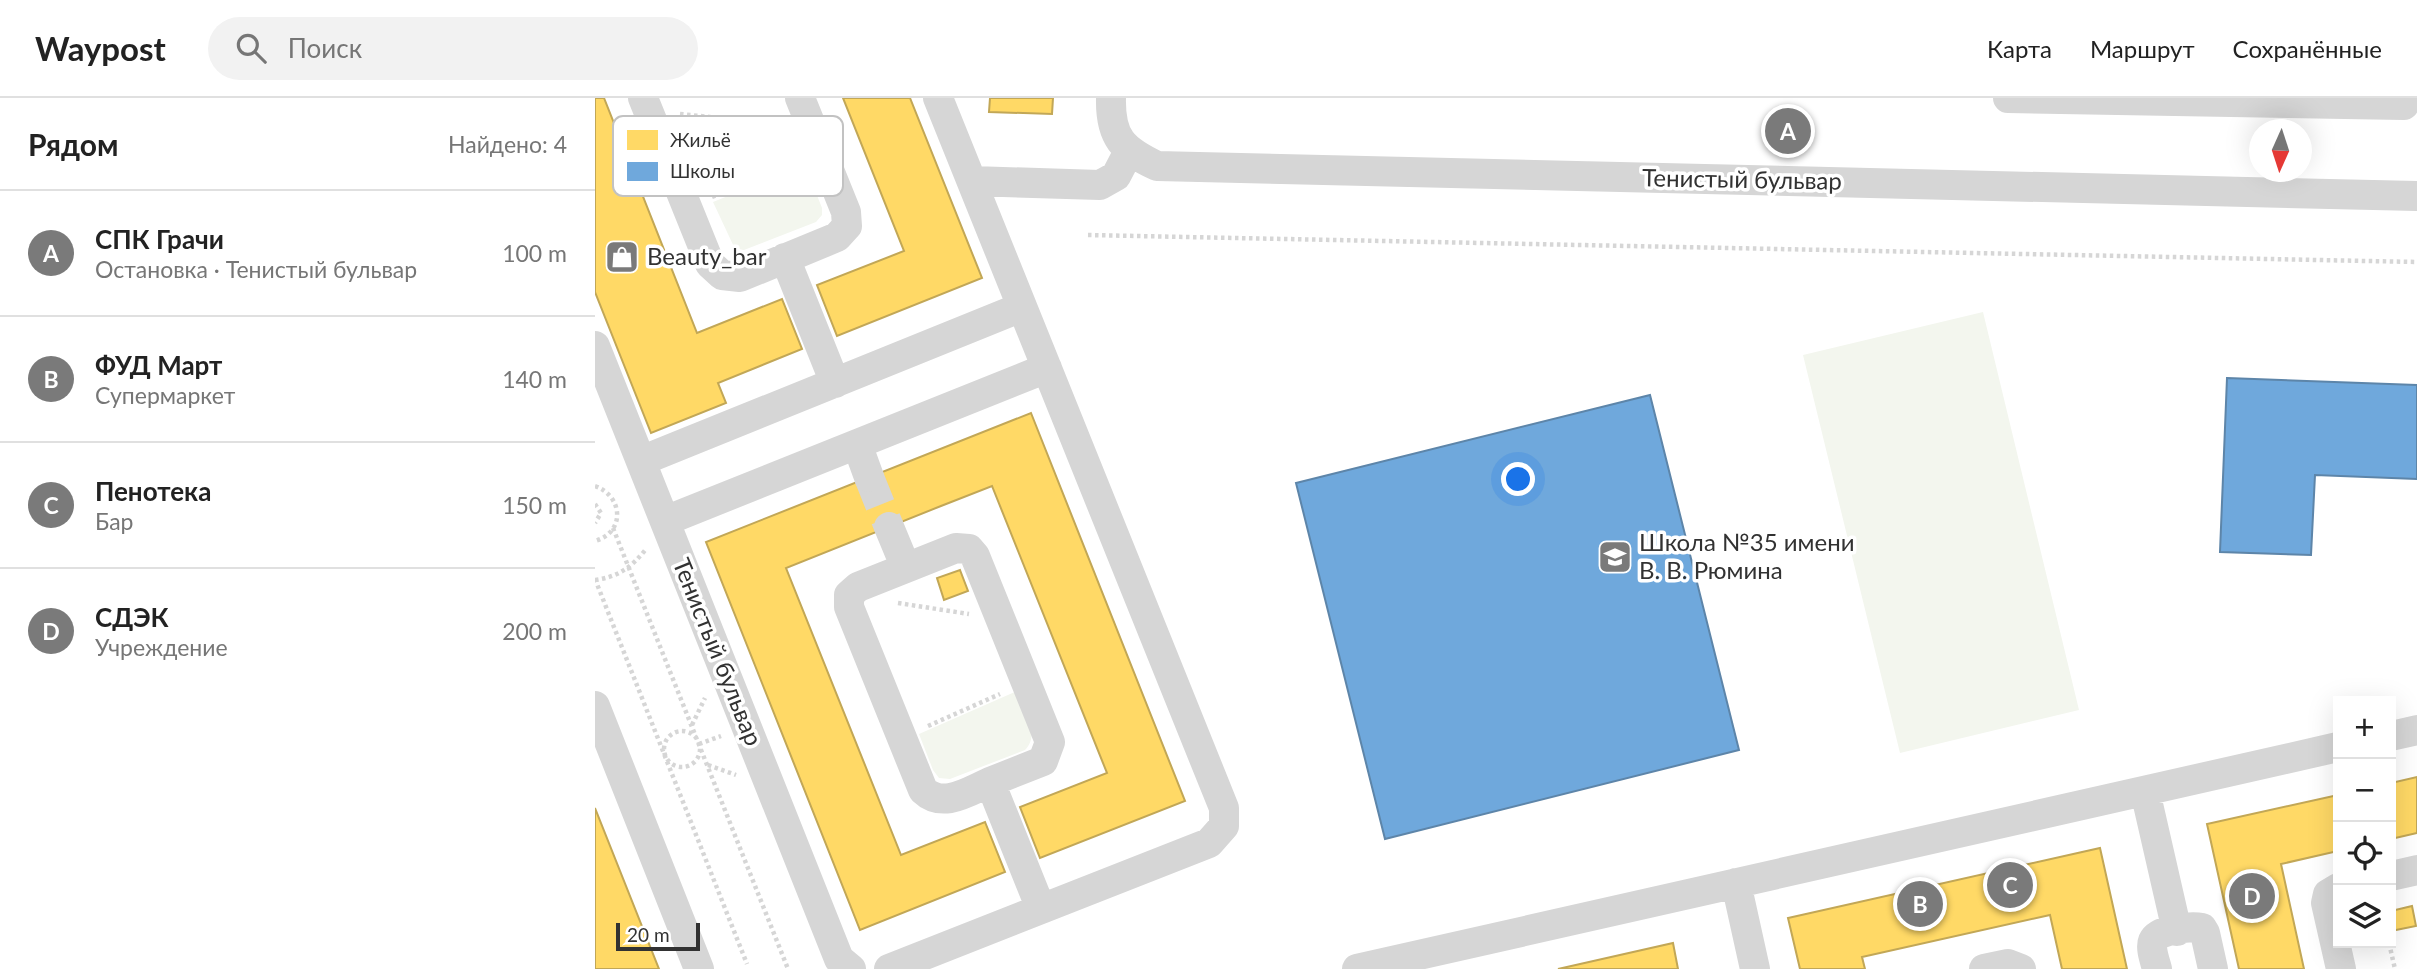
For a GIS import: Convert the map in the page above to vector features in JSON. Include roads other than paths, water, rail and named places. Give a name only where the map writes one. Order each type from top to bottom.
[{"type":"street","points":[[800,98],[807,116]]},
{"type":"street","points":[[889,969],[1209,843],[1224,826],[1224,808],[938,98]]},
{"type":"street","points":[[972,181],[1100,185],[1116,176],[1128,153],[1115,132],[1111,98]]},
{"type":"street","points":[[2008,98],[2409,103]]},
{"type":"street","name":"Тенистый бульвар","points":[[1128,153],[1157,166],[2417,196]]},
{"type":"street","points":[[683,196],[710,264],[722,275],[740,276],[837,237],[847,226],[846,212],[839,196]]},
{"type":"street","points":[[785,258],[835,383]]},
{"type":"street","points":[[641,461],[1023,307]]},
{"type":"street","name":"Тенистый бульвар","points":[[595,346],[641,461],[658,531],[845,964]]},
{"type":"street","points":[[658,531],[856,444],[1047,368]]},
{"type":"street","points":[[856,444],[869,477]]},
{"type":"street","points":[[889,527],[906,568]]},
{"type":"street","points":[[956,548],[969,548],[975,556],[1050,742],[1043,761],[946,800],[933,800],[922,790],[849,607],[849,595],[858,587],[906,568],[956,548]]},
{"type":"street","points":[[595,706],[699,969]]},
{"type":"street","points":[[2396,735],[2417,730]]},
{"type":"street","points":[[1357,969],[2333,748]]},
{"type":"street","points":[[990,782],[1041,909]]},
{"type":"street","points":[[2145,791],[2176,930]]},
{"type":"street","points":[[2396,875],[2417,870]]},
{"type":"street","points":[[1736,883],[1755,969]]},
{"type":"street","points":[[2333,891],[2328,894],[2326,903],[2333,934]]},
{"type":"street","points":[[2157,969],[2152,946],[2154,939],[2194,926],[2202,928],[2213,969]]},
{"type":"street","points":[[2336,948],[2341,969]]},
{"type":"street","points":[[1984,969],[2008,964],[2021,969]]},
{"type":"tunnel","points":[[869,477],[889,527]]},
{"type":"place","name":"СПК Грачи","points":[[1788,131]]},
{"type":"place","name":"Beauty_bar","points":[[622,257]]},
{"type":"place","name":"Школа №35 имени В. В. Рюмина","points":[[1615,557]]},
{"type":"place","name":"Пенотека","points":[[2010,885]]},
{"type":"place","name":"СДЭК","points":[[2252,896]]},
{"type":"place","name":"ФУД Март","points":[[1920,904]]}]
